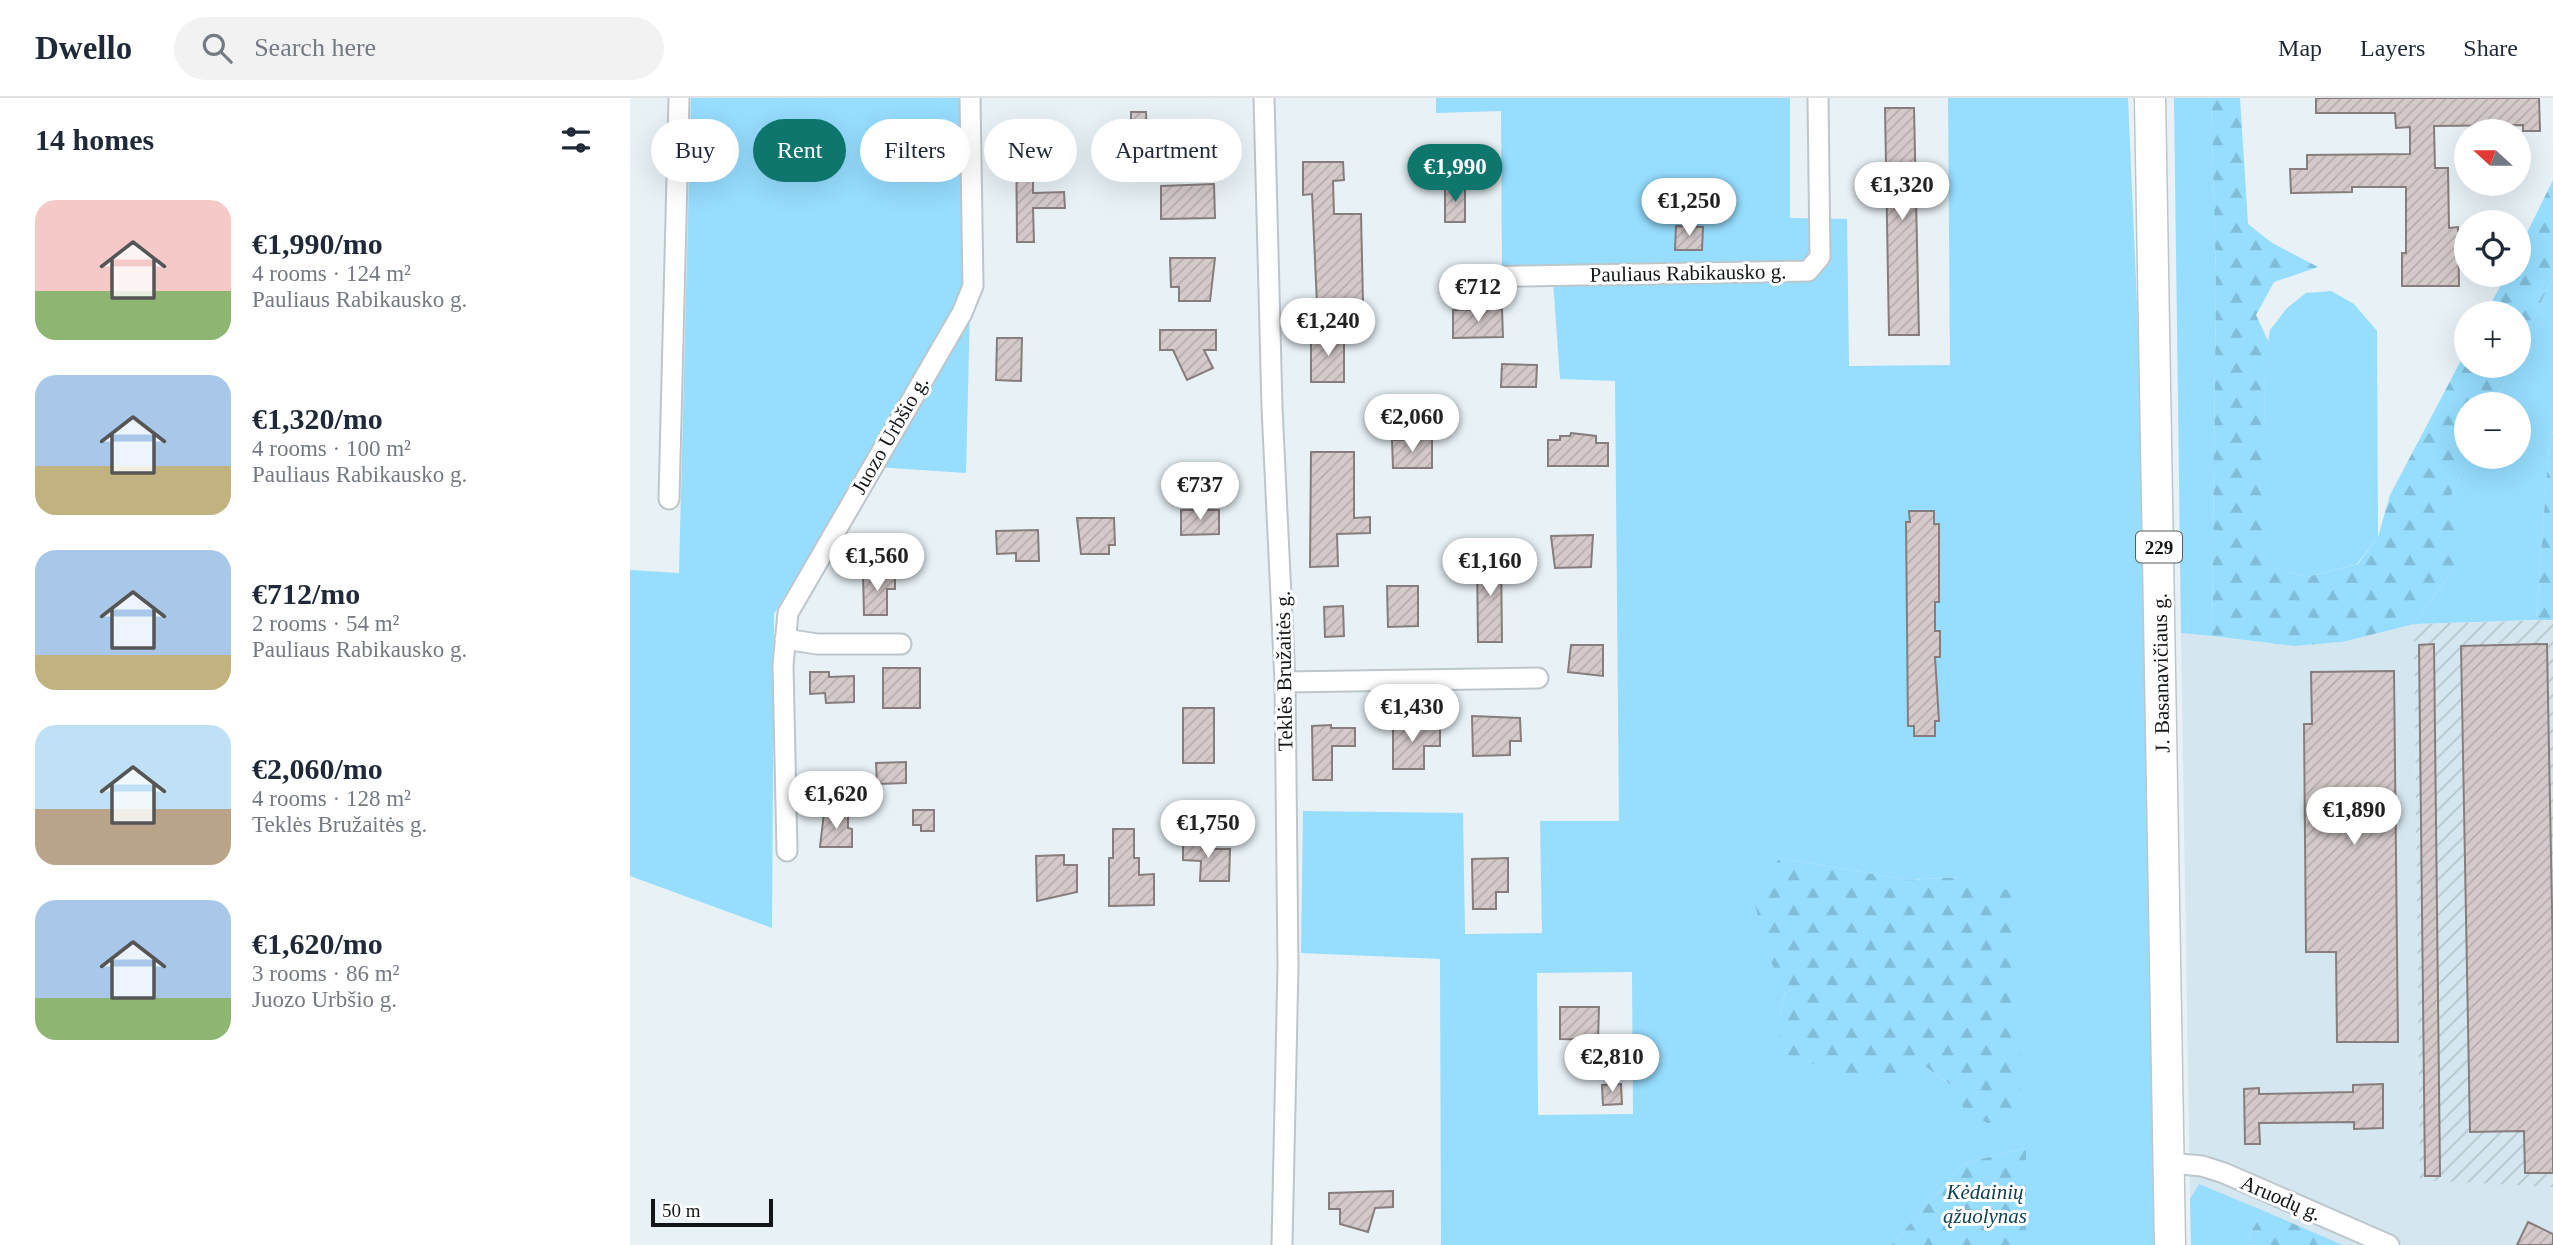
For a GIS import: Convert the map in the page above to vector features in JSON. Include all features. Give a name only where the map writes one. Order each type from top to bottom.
[{"type":"main road","name":"J. Basanavičiaus g.","points":[[2150,98],[2169,1163]]},
{"type":"main road","name":"229","points":[[2169,1163],[2170,1245]]},
{"type":"street","points":[[668,499],[679,98]]},
{"type":"street","name":"Juozo Urbšio g.","points":[[787,850],[783,665],[788,613],[962,313],[973,286],[970,98]]},
{"type":"street","name":"Teklės Bružaitės g.","points":[[1264,98],[1272,407],[1285,682],[1287,966],[1282,1245]]},
{"type":"street","name":"Pauliaus Rabikausko g.","points":[[1473,277],[1808,271],[1820,257],[1818,98]]},
{"type":"street","points":[[785,639],[817,644],[901,644]]},
{"type":"street","points":[[1285,682],[1538,678]]},
{"type":"street","name":"Aruodų g.","points":[[2169,1163],[2202,1166],[2224,1173],[2389,1245]]},
{"type":"shaded area","points":[[2553,620],[2553,1187],[2420,1180],[2414,624]]},
{"type":"shaded area","points":[[2414,624],[2420,1179],[2553,1187],[2553,1245],[2343,1245],[2199,1184],[2190,1199],[2181,633],[2294,646],[2342,642]]},
{"type":"green space","points":[[691,98],[975,98],[966,473],[862,466],[774,614],[772,928],[630,876],[630,570],[679,573],[689,182],[739,182],[739,119],[690,119]]},
{"type":"green space","points":[[1436,98],[1790,98],[1790,218],[1847,219],[1849,366],[1950,365],[1948,98],[2128,98],[2139,350],[2154,1245],[2026,1245],[2026,1148],[1965,1163],[1891,1245],[1441,1245],[1440,959],[1301,953],[1303,811],[1463,813],[1465,934],[1542,933],[1540,821],[1619,821],[1615,381],[1560,379],[1553,281],[1502,269],[1501,111],[1436,113]],"holes":[[[1780,858],[1907,880],[1963,877],[1955,1088],[1923,1065],[1780,1018],[1785,991]],[[1632,972],[1633,1114],[1538,1115],[1537,973]]]},
{"type":"green space","points":[[2174,98],[2211,98],[2216,276],[2212,636],[2181,633]]},
{"type":"green space","points":[[2211,98],[2240,98],[2248,224],[2272,243],[2318,267],[2274,282],[2256,315],[2270,345],[2264,368],[2267,566],[2307,577],[2358,564],[2378,537],[2390,495],[2454,374],[2454,378],[2506,378],[2500,392],[2454,392],[2454,469],[2463,469],[2450,498],[2466,537],[2452,571],[2414,624],[2342,642],[2294,646],[2212,636],[2216,276]]},
{"type":"green space","points":[[2553,180],[2553,276],[2531,324],[2531,301],[2492,301],[2500,287],[2531,287],[2531,225]]},
{"type":"green space","points":[[2553,276],[2553,431],[2549,445],[2536,620],[2414,624],[2452,571],[2450,498],[2463,469],[2531,469],[2531,392],[2500,392],[2506,378],[2531,378],[2531,324]]},
{"type":"green space","points":[[2331,291],[2354,304],[2377,331],[2378,537],[2357,564],[2307,577],[2266,566],[2264,368],[2270,330],[2287,308],[2306,293]]},
{"type":"green space","points":[[2553,431],[2553,620],[2536,620],[2549,445]]},
{"type":"green space","points":[[1780,858],[1907,880],[1963,877],[2018,893],[2020,1116],[1988,1123],[1965,1112],[1955,1088],[1923,1065],[1892,1085],[1779,1055],[1780,1018],[1785,991],[1769,958],[1752,893]]},
{"type":"green space","name":"Kėdainių ąžuolynas","points":[[2026,1148],[2026,1245],[1891,1245],[1965,1163]]},
{"type":"green space","points":[[2199,1184],[2264,1211],[2250,1233],[2251,1245],[2191,1245],[2190,1199]]},
{"type":"green space","points":[[2264,1211],[2343,1245],[2251,1245],[2250,1233]]},
{"type":"building","points":[[2316,98],[2539,98],[2540,131],[2531,131],[2531,119],[2454,119],[2454,126],[2434,126],[2435,168],[2448,168],[2449,228],[2454,227],[2454,286],[2402,286],[2402,253],[2406,253],[2406,187],[2352,187],[2352,192],[2291,193],[2290,169],[2307,169],[2307,155],[2410,154],[2410,127],[2396,128],[2395,113],[2316,113]]},
{"type":"building","points":[[1885,108],[1914,108],[1919,335],[1889,335]]},
{"type":"building","points":[[1131,112],[1146,112],[1146,119],[1131,119]]},
{"type":"building","points":[[1303,162],[1343,162],[1344,180],[1333,181],[1334,214],[1361,214],[1363,303],[1317,304],[1312,194],[1303,195]]},
{"type":"building","points":[[1016,182],[1033,182],[1033,193],[1064,192],[1065,208],[1033,208],[1034,242],[1017,242]]},
{"type":"building","points":[[1214,184],[1215,218],[1161,219],[1161,186]]},
{"type":"building","points":[[1445,185],[1465,185],[1465,222],[1445,222]]},
{"type":"building","points":[[1676,226],[1703,227],[1702,250],[1675,250]]},
{"type":"building","points":[[1170,258],[1215,258],[1210,301],[1179,301],[1179,287],[1171,287]]},
{"type":"building","points":[[1502,309],[1503,337],[1453,338],[1453,310]]},
{"type":"building","points":[[1160,330],[1216,330],[1216,350],[1204,350],[1213,368],[1187,380],[1173,350],[1160,350]]},
{"type":"building","points":[[1311,335],[1344,335],[1344,382],[1311,382]]},
{"type":"building","points":[[997,338],[1022,338],[1021,381],[996,380]]},
{"type":"building","points":[[1502,364],[1537,365],[1536,387],[1501,387]]},
{"type":"building","points":[[1571,433],[1596,436],[1596,443],[1608,443],[1608,466],[1548,466],[1548,440],[1560,440],[1560,436],[1570,436]]},
{"type":"building","points":[[1432,439],[1432,468],[1393,468],[1392,440]]},
{"type":"building","points":[[1311,452],[1354,452],[1354,518],[1370,517],[1370,533],[1337,534],[1338,566],[1310,567]]},
{"type":"building","points":[[1181,510],[1219,510],[1219,534],[1181,535]]},
{"type":"building","points":[[1909,511],[1934,511],[1934,524],[1939,524],[1939,602],[1935,602],[1935,631],[1940,631],[1940,657],[1935,657],[1939,721],[1935,721],[1935,736],[1914,736],[1914,726],[1908,726],[1906,522],[1910,522]]},
{"type":"building","points":[[1077,518],[1114,518],[1115,545],[1109,545],[1109,554],[1081,554]]},
{"type":"building","points":[[1038,530],[1039,561],[1016,561],[1016,553],[997,554],[996,531]]},
{"type":"building","points":[[1593,535],[1591,567],[1555,568],[1551,536]]},
{"type":"building","points":[[1501,554],[1502,642],[1478,642],[1477,555]]},
{"type":"building","points":[[863,574],[895,574],[895,589],[887,589],[887,615],[864,615]]},
{"type":"building","points":[[1387,586],[1418,586],[1418,626],[1388,627]]},
{"type":"building","points":[[1343,606],[1344,636],[1325,637],[1324,607]]},
{"type":"building","points":[[2434,644],[2440,1176],[2425,1176],[2419,645]]},
{"type":"building","points":[[2547,644],[2553,961],[2553,1173],[2525,1173],[2524,1131],[2470,1132],[2461,646]]},
{"type":"building","points":[[1571,645],[1603,645],[1603,676],[1568,672]]},
{"type":"building","points":[[883,668],[920,668],[920,708],[883,708]]},
{"type":"building","points":[[2394,671],[2398,1042],[2337,1042],[2336,952],[2306,952],[2304,724],[2312,724],[2311,672]]},
{"type":"building","points":[[810,672],[829,672],[829,677],[854,676],[854,702],[826,703],[825,693],[810,694]]},
{"type":"building","points":[[1183,708],[1214,708],[1214,763],[1183,763]]},
{"type":"building","points":[[1472,716],[1520,718],[1521,741],[1510,741],[1510,755],[1473,756]]},
{"type":"building","points":[[1393,719],[1417,719],[1416,729],[1440,729],[1440,746],[1424,746],[1424,769],[1393,769]]},
{"type":"building","points":[[1331,725],[1331,728],[1355,728],[1355,746],[1332,746],[1332,780],[1313,780],[1312,726]]},
{"type":"building","points":[[906,762],[906,783],[877,784],[876,763]]},
{"type":"building","points":[[913,810],[934,810],[934,831],[921,831],[921,825],[913,825]]},
{"type":"building","points":[[824,813],[848,813],[848,828],[852,829],[852,847],[820,847]]},
{"type":"building","points":[[1113,829],[1134,829],[1134,858],[1139,858],[1139,875],[1154,874],[1154,905],[1109,906],[1109,858],[1113,858]]},
{"type":"building","points":[[1183,837],[1204,837],[1203,849],[1230,849],[1229,881],[1200,881],[1201,861],[1183,860]]},
{"type":"building","points":[[1064,855],[1064,865],[1077,865],[1077,892],[1037,901],[1036,856]]},
{"type":"building","points":[[1508,858],[1508,892],[1496,892],[1496,909],[1473,909],[1472,859]]},
{"type":"building","points":[[1560,1007],[1599,1007],[1598,1040],[1560,1039]]},
{"type":"building","points":[[1621,1084],[1622,1104],[1603,1105],[1602,1085]]},
{"type":"building","points":[[2383,1084],[2383,1128],[2354,1129],[2354,1122],[2259,1123],[2260,1144],[2245,1144],[2244,1089],[2259,1088],[2259,1094],[2353,1092],[2353,1085]]},
{"type":"building","points":[[1393,1191],[1393,1207],[1375,1208],[1368,1232],[1340,1224],[1340,1209],[1329,1209],[1329,1193]]},
{"type":"building","points":[[2528,1222],[2553,1234],[2553,1245],[2517,1245]]}]
